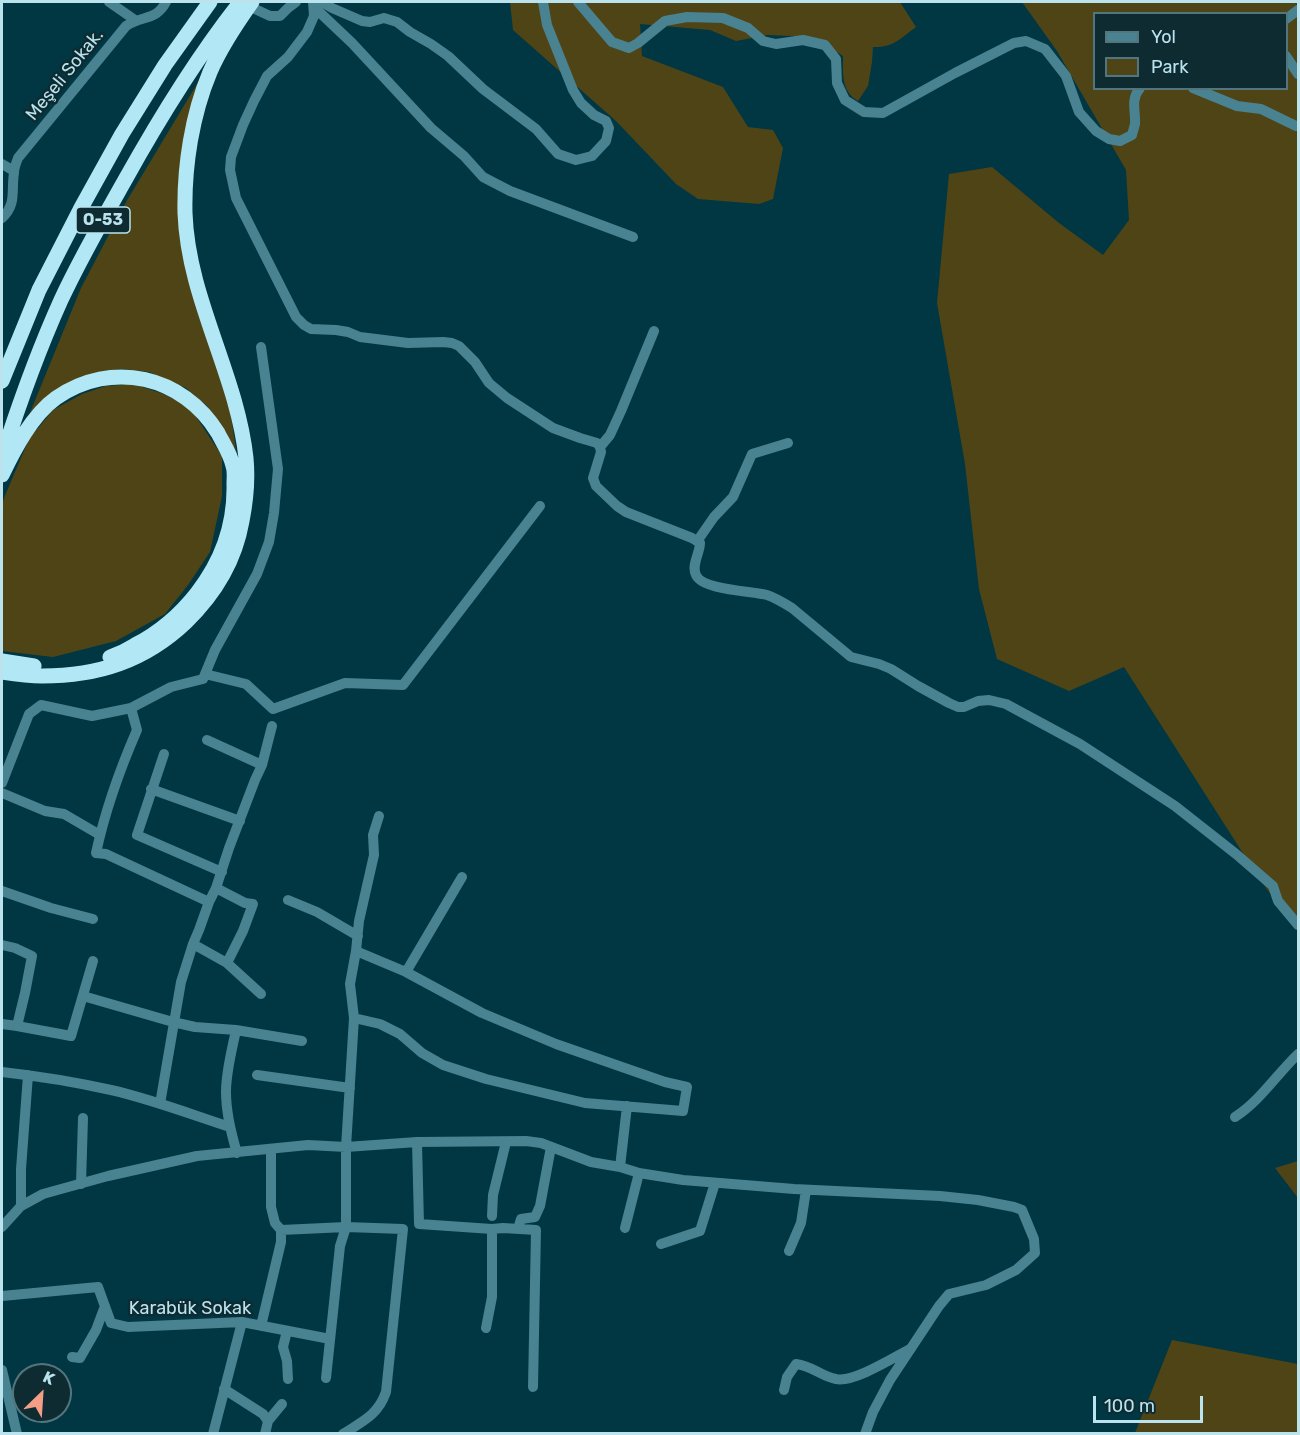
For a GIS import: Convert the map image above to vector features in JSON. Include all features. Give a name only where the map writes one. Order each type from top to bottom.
[{"type":"highway","name":"O-53","points":[[2,381],[39,290],[81,208],[122,134],[165,65],[210,2]]},
{"type":"highway","name":"O-53","points":[[2,457],[24,392],[61,301],[102,220],[185,79],[241,2]]},
{"type":"highway","points":[[2,672],[40,676],[81,674],[120,664],[151,650],[177,631],[198,610],[218,585],[230,561],[240,531],[246,501],[246,460],[240,421],[229,381],[196,284],[185,214],[186,178],[191,139],[200,101],[211,70],[227,40],[253,5]]},
{"type":"highway","points":[[2,374],[39,290]]},
{"type":"highway","points":[[2,475],[15,447],[35,419],[55,399],[86,383],[102,378],[125,376],[149,381],[172,390],[193,403],[210,420],[223,441],[233,466],[234,502],[230,530],[220,558],[189,604],[170,623],[117,655],[80,665],[42,667],[2,661]]},
{"type":"street","points":[[109,2],[135,20],[156,15],[166,2]]},
{"type":"street","points":[[253,5],[270,16],[280,16],[297,2]]},
{"type":"street","points":[[316,3],[362,21],[370,22],[384,18],[397,22],[448,56],[483,89],[536,129],[558,154],[576,160],[592,156],[606,141],[609,128],[606,121],[594,115],[580,103],[573,90],[547,25],[543,2]]},
{"type":"street","points":[[578,2],[612,42],[629,48],[665,21],[687,18],[723,18],[748,28],[763,41],[776,44],[803,40],[825,45],[836,59],[837,83],[845,100],[864,112],[884,113],[955,73],[1014,44],[1026,41],[1045,48],[1066,76],[1079,112],[1096,131],[1109,140],[1120,141],[1132,135],[1135,124],[1133,103],[1138,90]]},
{"type":"street","points":[[316,3],[431,128],[464,156],[483,177],[510,191],[633,237]]},
{"type":"street","points":[[316,3],[314,16],[307,32],[288,57],[267,76],[258,93],[231,157],[230,170],[236,198],[296,317],[311,329],[336,330],[360,337],[408,343],[443,342],[459,346],[475,362],[489,383],[507,398],[553,428],[597,442],[601,452],[593,478],[596,486],[604,495],[626,512],[700,543]]},
{"type":"street","name":"Meşeli Sokak.","points":[[2,218],[11,206],[14,171],[18,158],[126,26],[135,20]]},
{"type":"street","points":[[1288,58],[1299,74]]},
{"type":"street","points":[[1198,90],[1237,106],[1261,109],[1299,126]]},
{"type":"street","points":[[2,164],[14,171]]},
{"type":"street","points":[[600,447],[610,435],[654,331]]},
{"type":"street","points":[[2,783],[29,714],[41,705],[92,716],[131,708],[171,687],[203,679],[215,650],[257,574],[268,542],[274,513],[278,469],[261,347]]},
{"type":"street","points":[[788,443],[752,454],[734,497],[714,517],[698,540],[700,547],[695,574],[699,579],[721,587],[765,595],[781,601],[851,657],[891,669],[931,694],[958,707],[993,700],[1006,704],[1080,744],[1175,806],[1236,854],[1273,886],[1278,901],[1299,925]]},
{"type":"street","points":[[205,674],[246,684],[273,709],[345,683],[403,685],[540,506]]},
{"type":"street","points":[[131,708],[138,730],[125,757],[96,853],[106,854],[209,902]]},
{"type":"street","points":[[160,1104],[181,982],[193,944],[262,765],[272,726]]},
{"type":"street","points":[[207,740],[262,765]]},
{"type":"street","points":[[164,754],[137,835],[222,872]]},
{"type":"street","points":[[151,789],[240,821]]},
{"type":"street","points":[[2,793],[45,811],[64,814],[100,836]]},
{"type":"street","points":[[326,1378],[340,1246],[346,1227],[346,1147],[354,1018],[350,984],[359,921],[374,855],[373,836],[379,816]]},
{"type":"street","points":[[406,972],[462,877]]},
{"type":"street","points":[[216,888],[245,903],[253,904],[227,963]]},
{"type":"street","points":[[2,891],[51,908],[93,919]]},
{"type":"street","points":[[288,900],[317,912],[358,936]]},
{"type":"street","points":[[193,944],[227,963],[261,994]]},
{"type":"street","points":[[2,945],[32,956],[26,993],[17,1026]]},
{"type":"street","points":[[354,1018],[380,1024],[400,1034],[422,1053],[443,1065],[486,1079],[585,1103],[683,1111],[687,1087],[665,1082],[556,1044],[482,1013],[406,972],[356,951]]},
{"type":"street","points":[[2,1024],[71,1036],[93,961]]},
{"type":"street","points":[[83,996],[195,1027],[236,1030],[302,1041]]},
{"type":"street","points":[[236,1030],[226,1093],[230,1127],[237,1153]]},
{"type":"street","points":[[1235,1117],[1250,1105],[1299,1054]]},
{"type":"street","points":[[2,1072],[111,1090],[230,1127]]},
{"type":"street","points":[[21,1206],[21,1169],[28,1075]]},
{"type":"street","points":[[257,1075],[350,1088]]},
{"type":"street","points":[[620,1167],[627,1106]]},
{"type":"street","points":[[81,1184],[83,1118]]},
{"type":"street","points":[[2,1227],[21,1206],[43,1194],[197,1156],[308,1145],[346,1147],[417,1142],[526,1141],[541,1143],[591,1162],[639,1173],[715,1183],[806,1190],[940,1196],[978,1200],[1022,1210],[1034,1239],[1035,1253],[1016,1270],[986,1285],[949,1294],[890,1380],[873,1412],[865,1434]]},
{"type":"street","points":[[417,1142],[418,1224],[536,1230],[533,1387]]},
{"type":"street","points":[[492,1216],[493,1195],[506,1142]]},
{"type":"street","points":[[518,1228],[521,1220],[535,1217],[540,1206],[551,1147]]},
{"type":"street","points":[[261,1326],[281,1242],[281,1230],[275,1223],[271,1207],[271,1149]]},
{"type":"street","points":[[625,1228],[639,1173]]},
{"type":"street","points":[[661,1245],[700,1231],[715,1183]]},
{"type":"street","points":[[789,1251],[801,1223],[806,1190]]},
{"type":"street","points":[[281,1230],[346,1227],[403,1229],[386,1392],[382,1404],[372,1416],[343,1434]]},
{"type":"street","points":[[486,1328],[492,1297],[492,1229]]},
{"type":"street","name":"Karabük Sokak","points":[[2,1296],[98,1287],[111,1323],[128,1327],[242,1322],[330,1339]]},
{"type":"street","points":[[72,1357],[80,1358],[96,1330],[105,1306]]},
{"type":"street","points":[[213,1434],[242,1322]]},
{"type":"street","points":[[287,1331],[283,1347],[288,1379]]},
{"type":"street","points":[[784,1389],[796,1364],[807,1365],[822,1375],[846,1380],[871,1370],[910,1348]]},
{"type":"street","points":[[2,1370],[17,1434]]},
{"type":"street","points":[[224,1389],[263,1414],[268,1421]]},
{"type":"street","points":[[265,1434],[268,1421],[282,1404]]},
{"type":"green space","points":[[510,2],[900,2],[916,27],[891,44],[873,47],[868,86],[858,101],[852,97],[846,87],[843,76],[843,56],[813,37],[768,35],[736,41],[710,30],[640,24],[642,56],[723,87],[748,127],[773,130],[783,148],[773,199],[759,204],[698,199],[676,184],[616,121],[513,30]]},
{"type":"green space","points":[[1022,2],[1298,2],[1298,930],[1260,880],[1124,667],[1069,691],[997,659],[979,589],[965,464],[937,303],[949,174],[992,167],[1059,223],[1103,255],[1129,220],[1126,170],[1057,51]]},
{"type":"green space","points":[[203,74],[181,185],[215,360],[231,416],[240,477],[227,434],[207,406],[186,388],[149,372],[121,369],[95,373],[27,420],[81,288],[126,202]]},
{"type":"green space","points":[[133,384],[161,393],[189,406],[222,456],[222,496],[210,552],[165,614],[116,641],[53,657],[2,651],[2,507],[29,439],[53,410],[82,394],[106,386]]},
{"type":"green space","points":[[1298,1161],[1298,1198],[1275,1168]]},
{"type":"green space","points":[[1172,1340],[1298,1364],[1298,1433],[1135,1433]]}]
